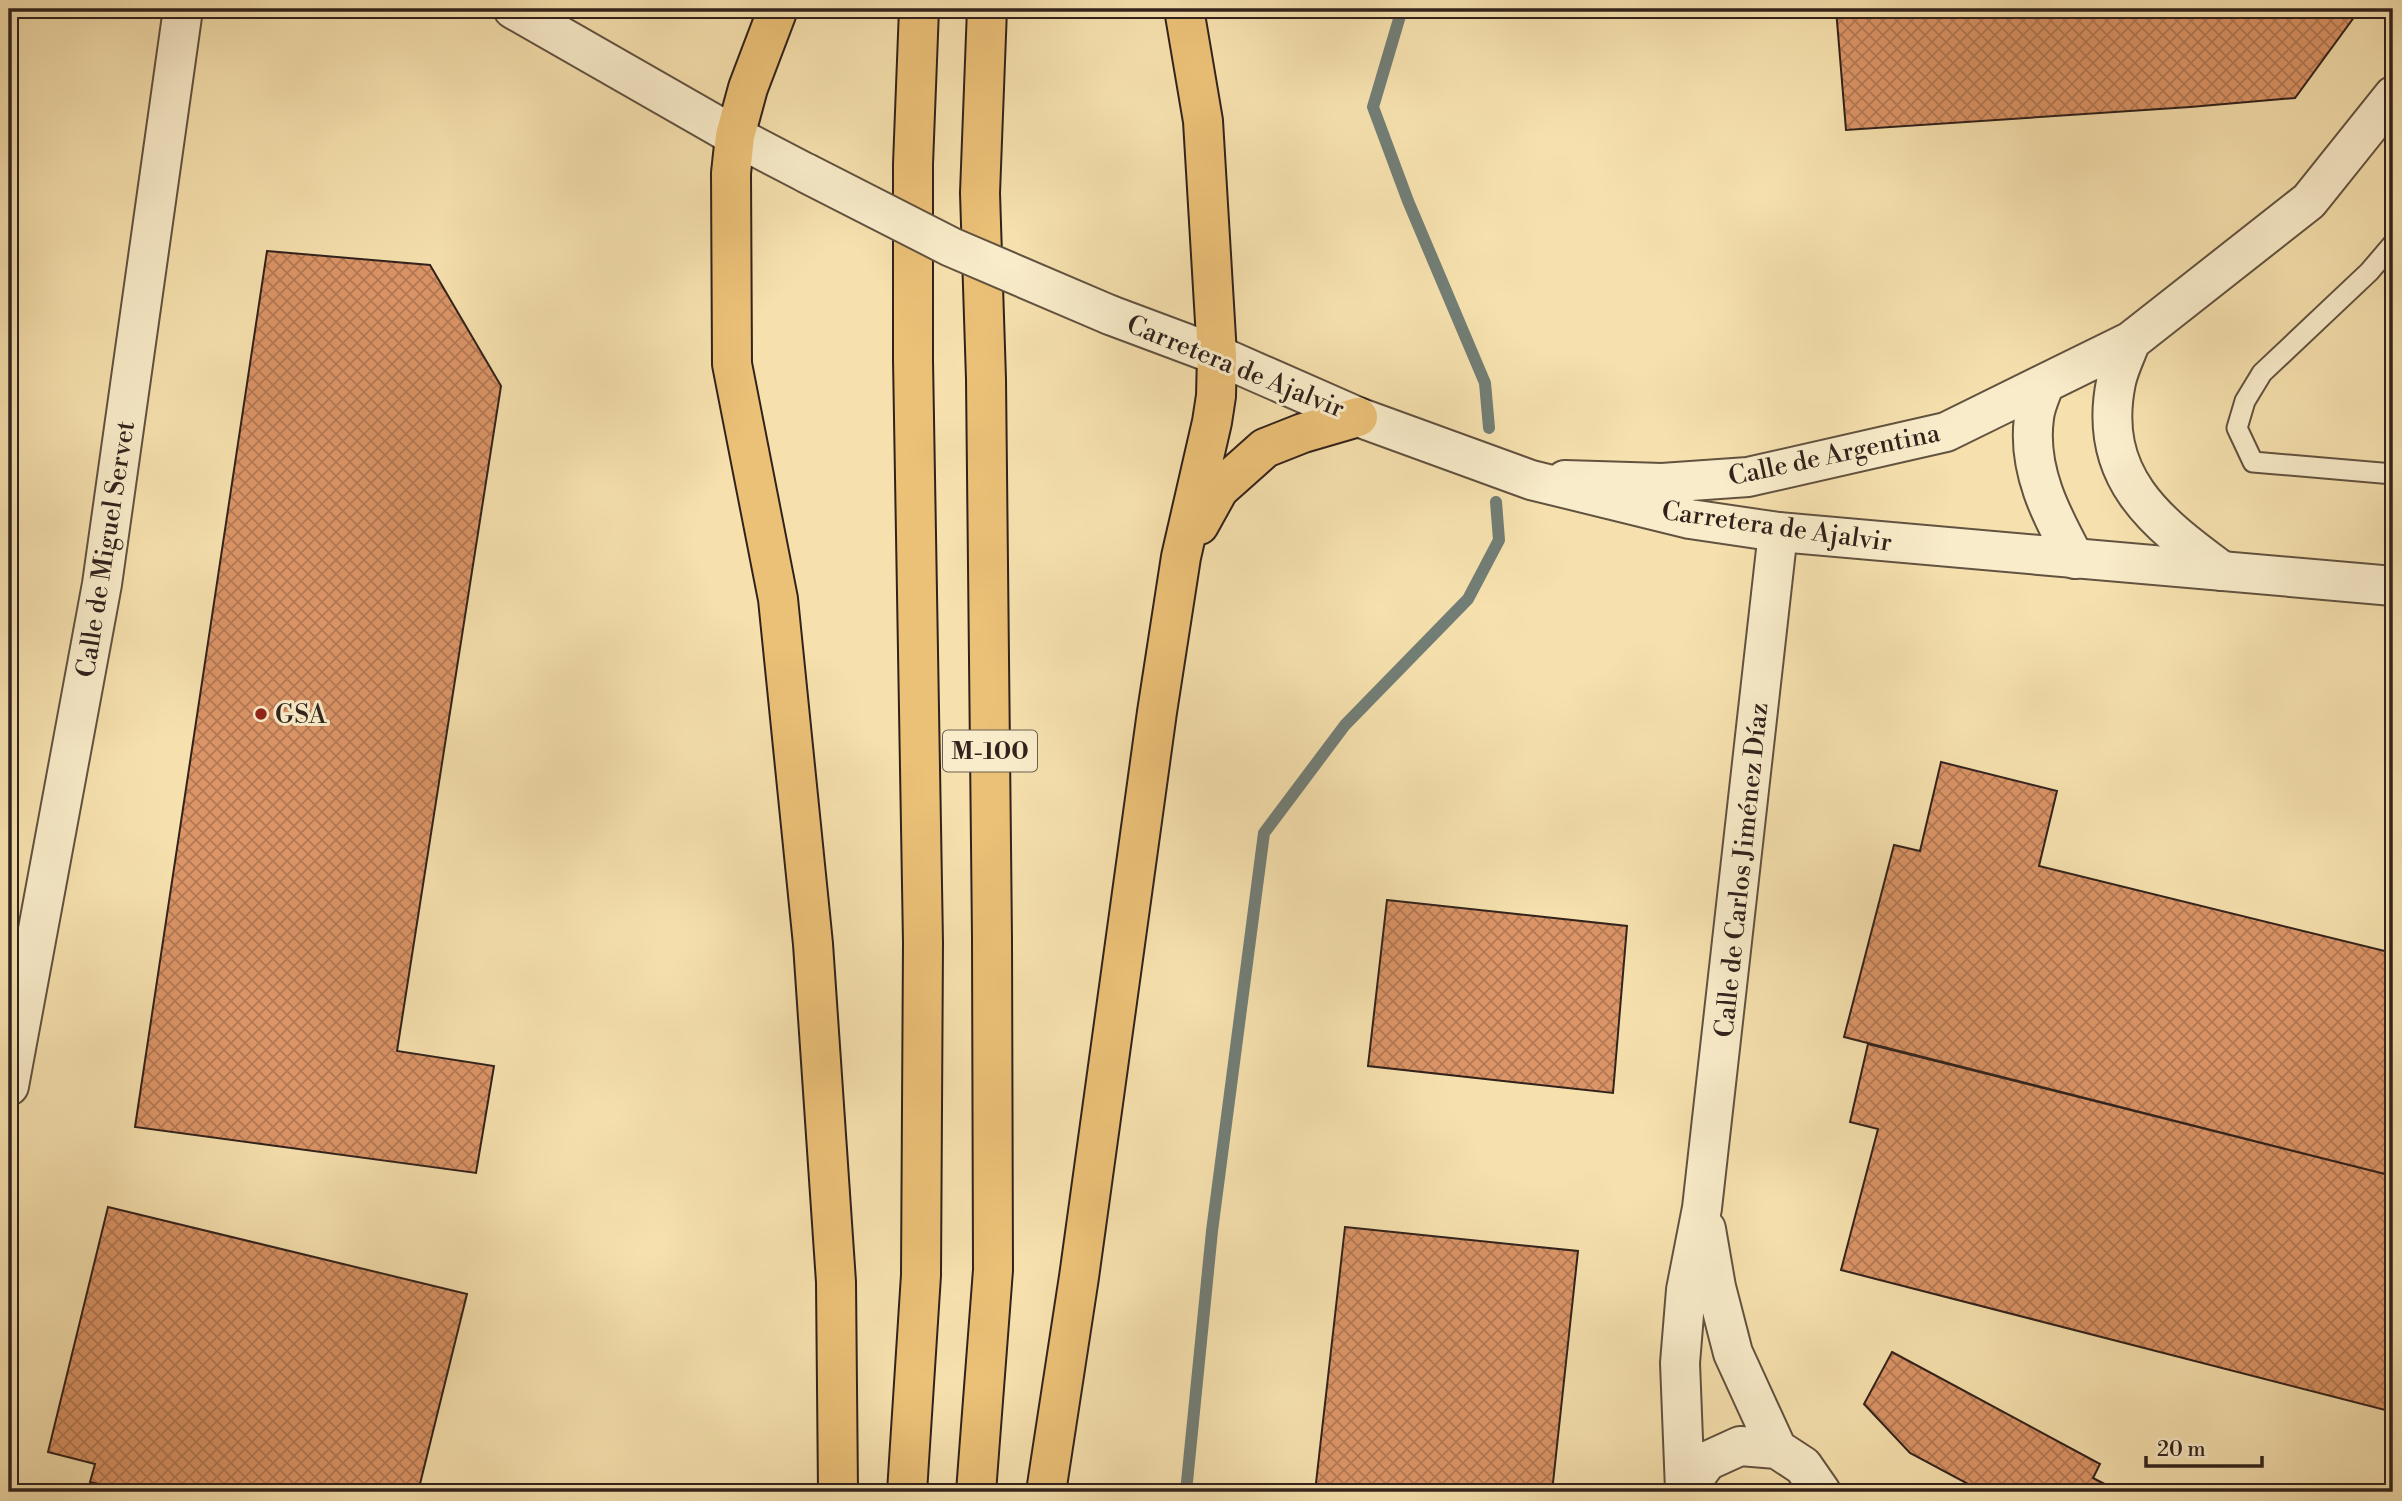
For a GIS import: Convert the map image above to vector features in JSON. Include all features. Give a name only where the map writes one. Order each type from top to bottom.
[{"type":"highway","points":[[778,9],[748,88],[735,136],[731,173],[732,364],[778,599],[813,944],[836,1282],[838,1492]]},
{"type":"highway","name":"M-100","points":[[907,1492],[921,1261],[923,943],[913,360],[913,164],[919,9]]},
{"type":"highway","name":"M-100","points":[[976,1492],[993,1270],[986,379],[980,193],[987,9]]},
{"type":"highway","points":[[1046,1492],[1181,557],[1212,422],[1217,355],[1203,121],[1184,9]]},
{"type":"highway","points":[[1181,557],[1219,489],[1265,448],[1303,433],[1358,417]]},
{"type":"street","name":"Calle de Miguel Servet","points":[[9,1086],[102,584],[183,9]]},
{"type":"street","name":"Carretera de Ajalvir","points":[[513,9],[735,136],[951,247],[1110,315],[1217,355],[1358,417],[1531,480],[1690,519],[1778,532],[2393,586]]},
{"type":"street","name":"Calle de Argentina","points":[[1531,480],[1662,483],[1748,477],[1946,432],[2131,341],[2309,201],[2393,96]]},
{"type":"street","points":[[2131,341],[2116,380],[2112,422],[2116,454],[2133,489],[2150,513],[2186,545],[2222,571]]},
{"type":"street","points":[[2044,386],[2034,417],[2034,457],[2053,519],[2075,559]]},
{"type":"street","points":[[2126,564],[2143,542],[2150,513]]},
{"type":"street","name":"Calle de Carlos Jiménez Díaz","points":[[1685,1491],[1680,1363],[1686,1290],[1702,1208],[1778,532]]},
{"type":"street","name":"Calle de Carlos Jiménez Díaz","points":[[1702,1208],[1716,1287],[1733,1353],[1776,1449]]},
{"type":"street","points":[[1685,1491],[1707,1461],[1740,1446],[1776,1449],[1803,1466],[1821,1492]]},
{"type":"lane","points":[[2393,244],[2370,272],[2262,373],[2245,401],[2237,428],[2253,462],[2393,474]]},
{"type":"building","points":[[1836,9],[2360,9],[2295,98],[1846,130]]},
{"type":"building","points":[[267,251],[430,265],[501,386],[397,1051],[494,1066],[476,1173],[135,1127]]},
{"type":"building","points":[[2393,390],[2393,442],[2388,441]]},
{"type":"building","points":[[1941,762],[2057,791],[2039,866],[2393,953],[2393,1176],[1844,1037],[1894,845],[1920,851]]},
{"type":"building","points":[[1387,900],[1627,926],[1613,1093],[1368,1066]]},
{"type":"building","points":[[1868,1044],[2393,1176],[2393,1412],[1841,1270],[1878,1129],[1850,1122]]},
{"type":"building","points":[[108,1207],[467,1294],[418,1492],[131,1492],[90,1482],[95,1464],[48,1452]]},
{"type":"building","points":[[1345,1227],[1578,1251],[1552,1492],[1315,1492]]},
{"type":"building","points":[[1892,1352],[2100,1464],[2093,1478],[2120,1492],[1983,1492],[1910,1453],[1864,1404]]},
{"type":"waterway","points":[[1402,9],[1373,107],[1408,201],[1485,383],[1489,428]]},
{"type":"waterway","points":[[1186,1492],[1212,1231],[1264,833],[1345,725],[1468,599],[1499,540],[1496,502]]},
{"type":"place","name":"GSA","points":[[261,714]]}]
